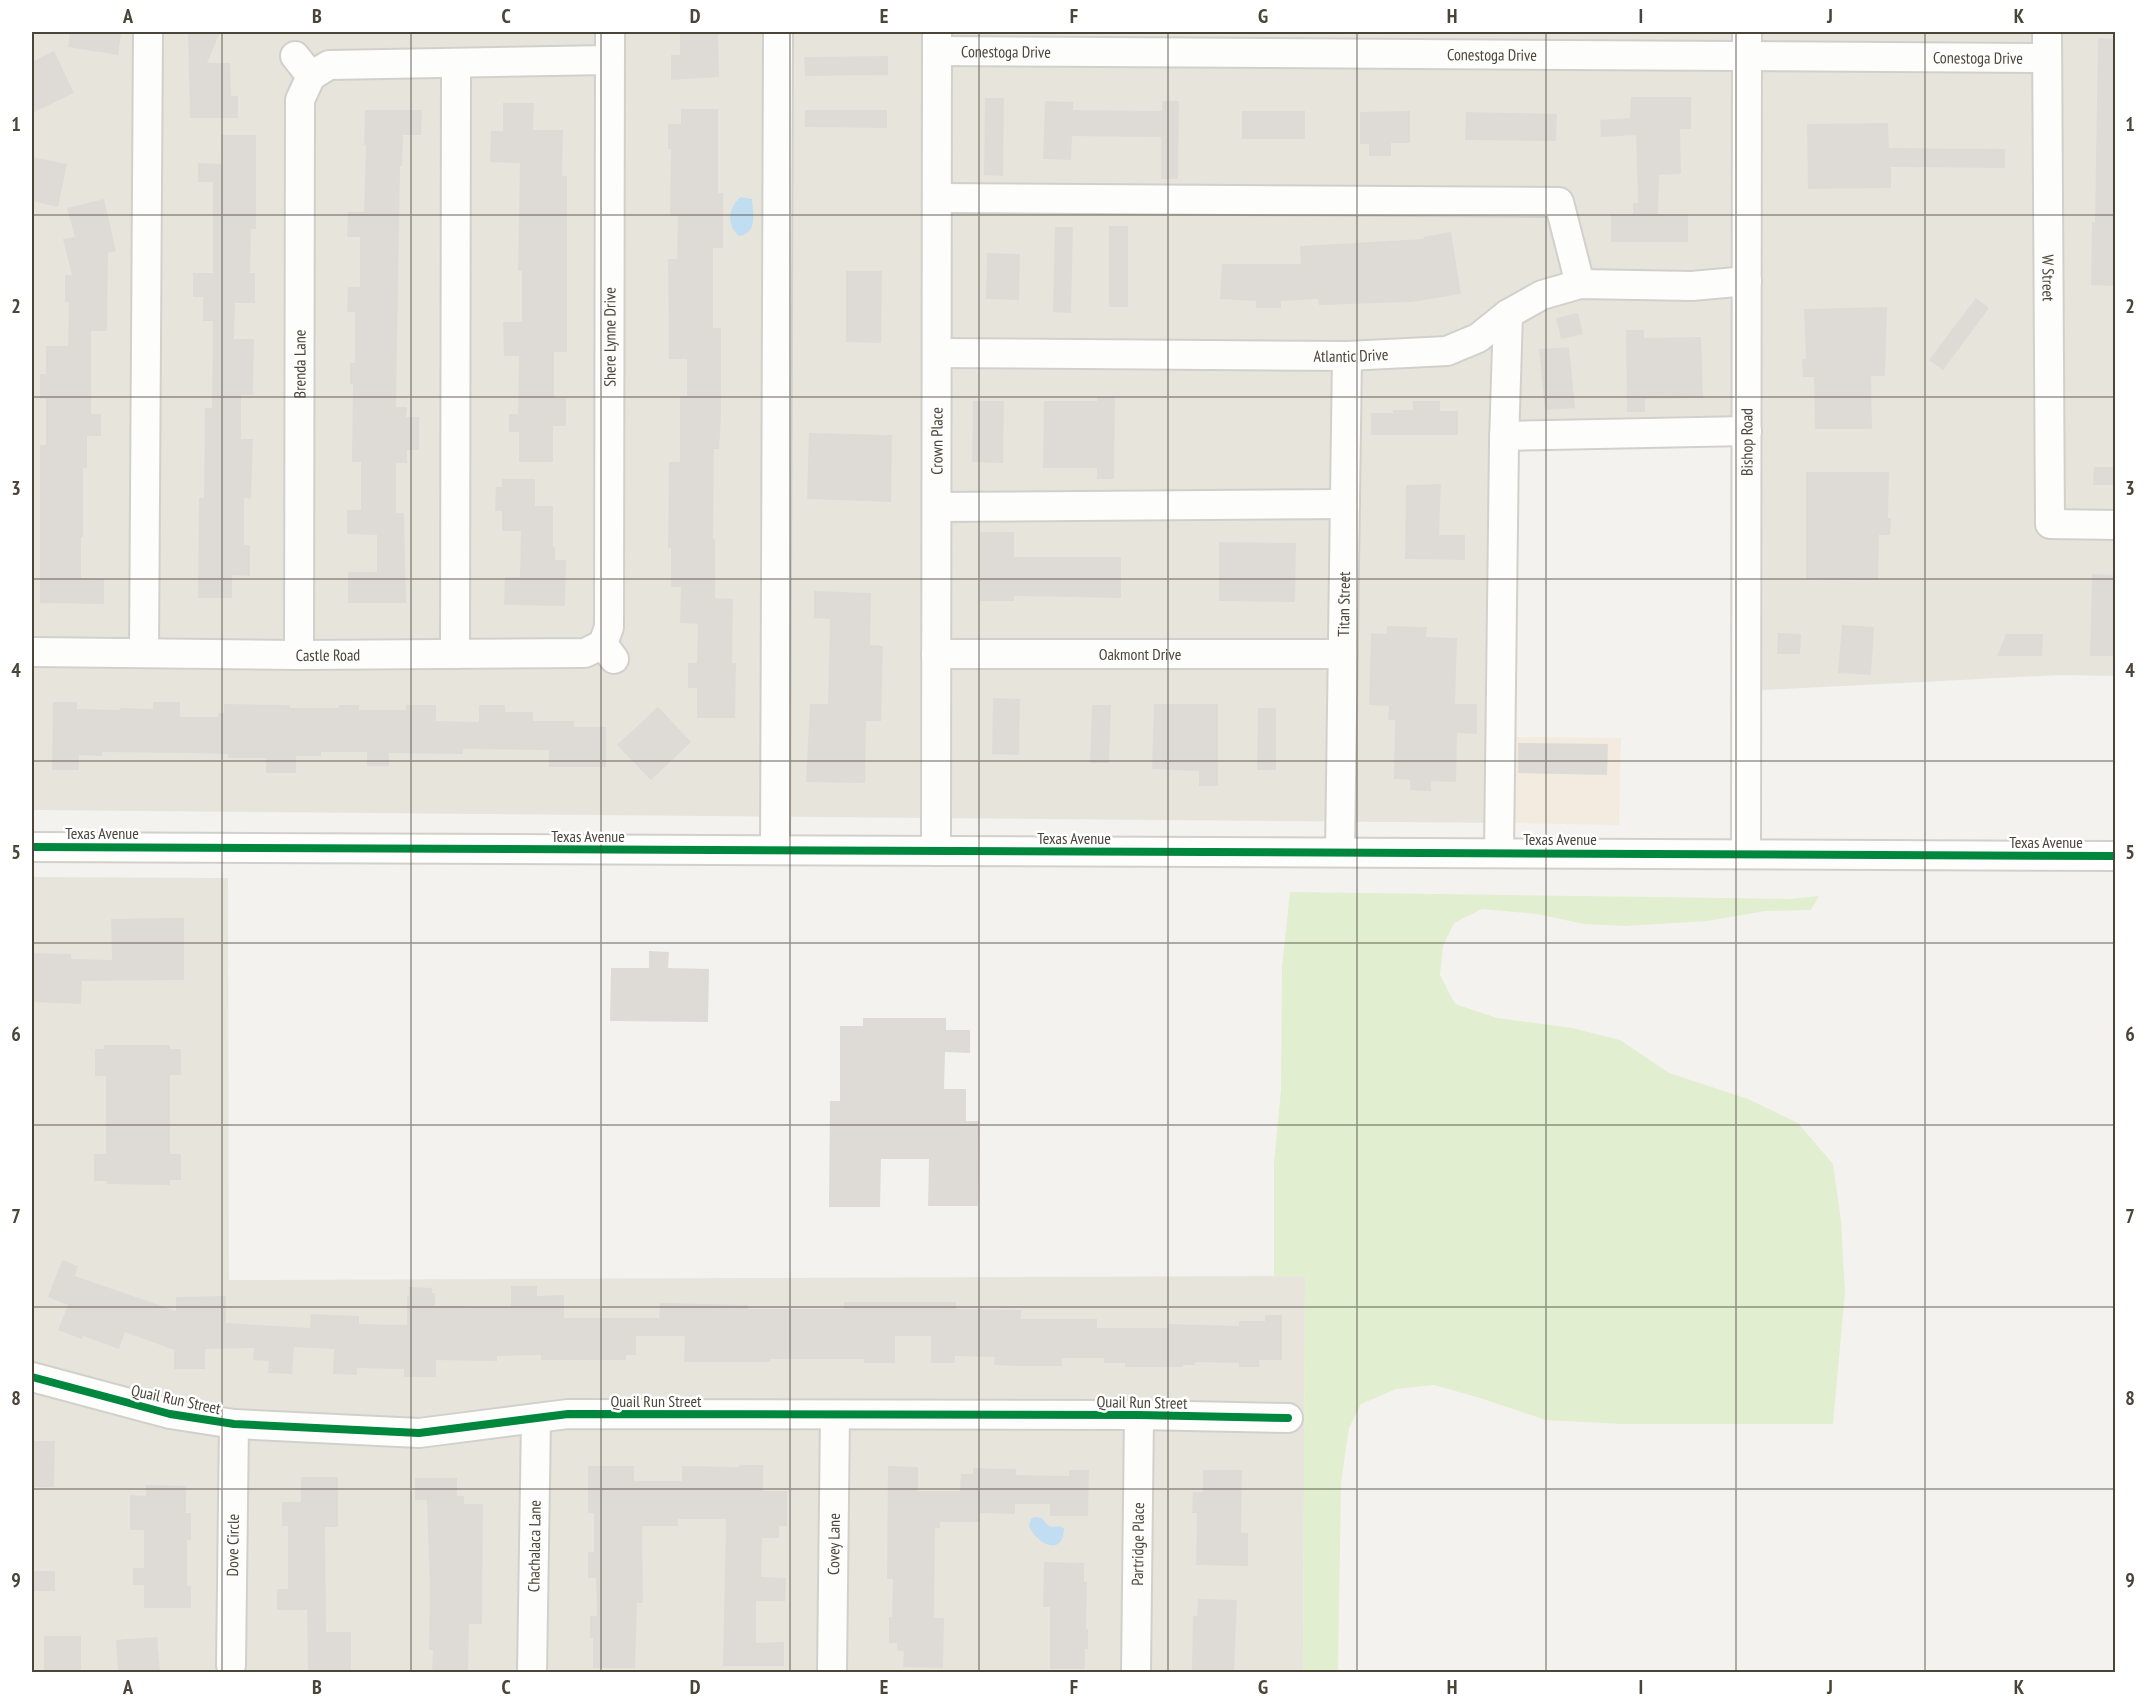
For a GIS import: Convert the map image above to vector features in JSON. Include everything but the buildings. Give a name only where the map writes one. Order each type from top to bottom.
[{"type":"street","points":[[144,653],[148,32]]},
{"type":"street","name":"Shere Lynne Drive","points":[[608,651],[610,32]]},
{"type":"street","points":[[775,850],[778,32]]},
{"type":"street","name":"Conestoga Drive","points":[[937,41],[2046,45]]},
{"type":"street","name":"Crown Place","points":[[936,850],[937,41]]},
{"type":"street","name":"Bishop Road","points":[[1746,853],[1747,44]]},
{"type":"street","name":"W Street","points":[[2046,45],[2050,524],[2115,525]]},
{"type":"street","name":"Brenda Lane","points":[[299,655],[300,100],[303,66],[609,60]]},
{"type":"street","points":[[455,654],[456,63]]},
{"type":"street","points":[[937,198],[1559,202],[1580,284]]},
{"type":"street","name":"Atlantic Drive","points":[[937,353],[1347,356],[1447,351],[1478,338],[1508,314],[1542,295],[1580,284],[1692,286],[1747,281]]},
{"type":"street","points":[[1499,852],[1504,436],[1508,314]]},
{"type":"street","name":"Titan Street","points":[[1340,852],[1347,356]]},
{"type":"street","points":[[1504,436],[1747,431]]},
{"type":"street","points":[[937,507],[1345,504]]},
{"type":"street","name":"Castle Road","points":[[32,652],[299,655],[608,651]]},
{"type":"street","name":"Oakmont Drive","points":[[936,654],[1343,654]]},
{"type":"street","name":"Texas Avenue","points":[[32,847],[2115,856]]},
{"type":"street","name":"Quail Run Street","points":[[32,1377],[170,1414],[234,1424],[419,1433],[568,1414],[1139,1415],[1288,1418]]},
{"type":"street","name":"Covey Lane","points":[[831,1672],[835,1415]]},
{"type":"street","name":"Partridge Place","points":[[1136,1672],[1139,1415]]},
{"type":"street","name":"Chachalaca Lane","points":[[532,1672],[536,1419]]},
{"type":"street","name":"Dove Circle","points":[[231,1665],[234,1424]]},
{"type":"shaded area","points":[[32,32],[2115,32],[2115,676],[2061,675],[1762,690],[1761,445],[1515,450],[1510,823],[32,810]]},
{"type":"shaded area","points":[[1511,737],[1621,738],[1619,825],[1511,823]]},
{"type":"shaded area","points":[[32,877],[228,878],[229,1280],[1305,1276],[1303,1672],[32,1672]]},
{"type":"green space","points":[[1290,892],[1790,899],[1819,896],[1811,910],[1764,911],[1708,921],[1625,926],[1584,924],[1537,914],[1482,909],[1454,923],[1443,946],[1440,975],[1455,1004],[1497,1018],[1572,1028],[1620,1040],[1669,1073],[1748,1099],[1798,1123],[1833,1164],[1841,1221],[1845,1292],[1833,1424],[1622,1424],[1546,1420],[1434,1385],[1396,1389],[1361,1404],[1349,1428],[1341,1483],[1338,1672],[1303,1672],[1305,1277],[1274,1276],[1274,1163],[1281,1090],[1282,967]]},
{"type":"water","points":[[741,197],[752,199],[753,222],[749,231],[739,236],[732,227],[730,216],[733,206]]},
{"type":"water","points":[[1034,1517],[1042,1518],[1050,1526],[1064,1528],[1063,1537],[1059,1543],[1049,1545],[1038,1538],[1029,1526]]},
{"type":"cycle path","points":[[32,847],[2116,856]]},
{"type":"cycle path","points":[[32,1377],[170,1414],[234,1424],[419,1433],[568,1414],[1139,1415],[1288,1418]]}]
